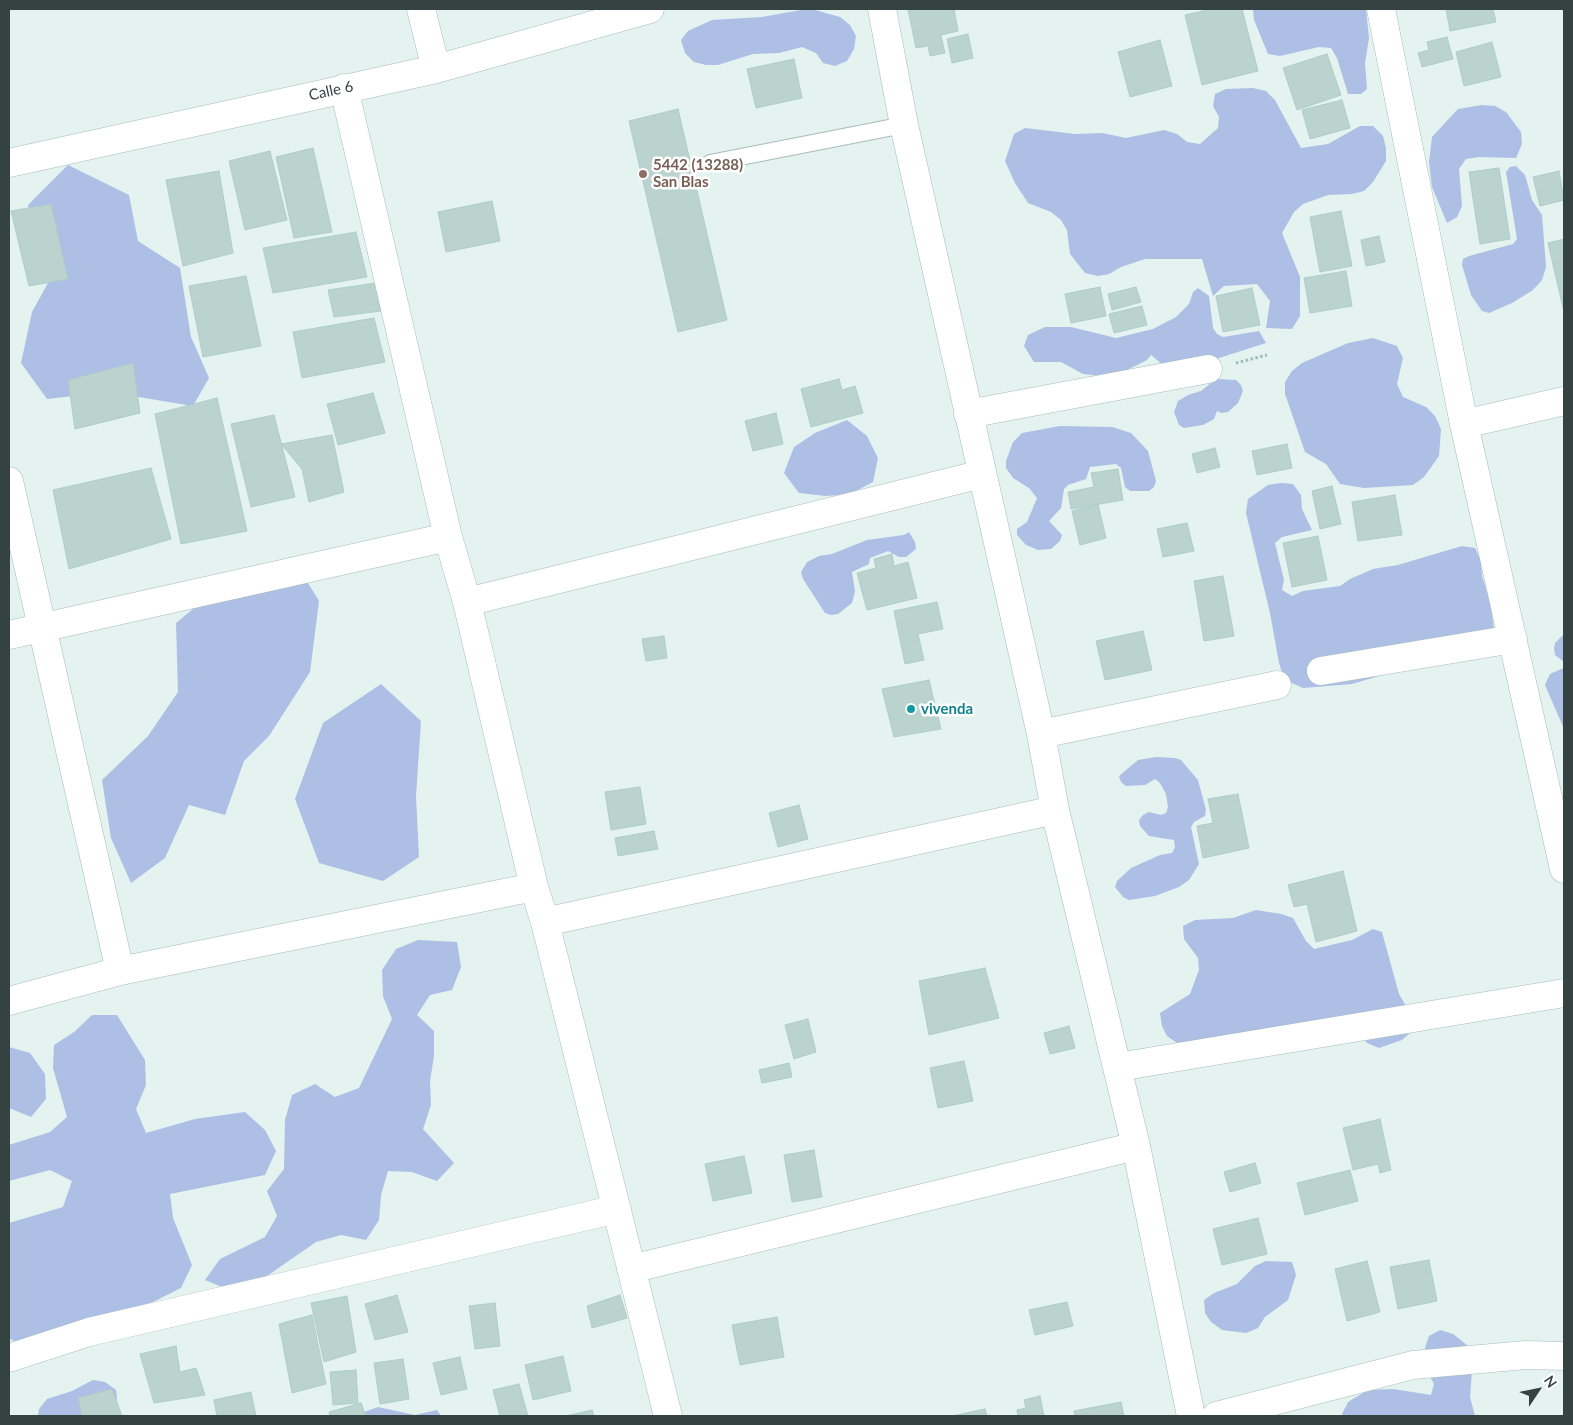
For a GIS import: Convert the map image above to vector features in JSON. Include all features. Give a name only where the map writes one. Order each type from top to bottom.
[{"type":"street","points":[[421,9],[436,69]]},
{"type":"street","name":"Calle 6","points":[[9,163],[436,69],[650,9]]},
{"type":"street","points":[[882,9],[904,125],[1040,734],[1055,810],[1136,1146],[1191,1416]]},
{"type":"street","points":[[1381,9],[1464,424],[1564,869]]},
{"type":"street","points":[[344,88],[448,537],[467,602],[534,887],[546,922],[668,1416]]},
{"type":"street","points":[[968,414],[1208,369]]},
{"type":"street","points":[[1464,424],[1564,402]]},
{"type":"street","points":[[467,602],[982,474]]},
{"type":"street","points":[[9,480],[120,972]]},
{"type":"street","points":[[9,636],[448,537]]},
{"type":"street","points":[[1321,671],[1513,639]]},
{"type":"street","points":[[1040,734],[1277,685]]},
{"type":"street","points":[[546,922],[1055,810]]},
{"type":"street","points":[[9,1001],[120,972],[534,887]]},
{"type":"street","points":[[1118,1067],[1564,993]]},
{"type":"street","points":[[631,1269],[1136,1146]]},
{"type":"street","points":[[9,1358],[90,1332],[616,1209]]},
{"type":"street","points":[[1216,1416],[1413,1365],[1526,1355],[1562,1355]]},
{"type":"lane","points":[[710,163],[904,125]]},
{"type":"shaded area","points":[[1253,9],[1366,9],[1369,38],[1365,63],[1367,89],[1361,94],[1348,94],[1337,58],[1331,48],[1319,47],[1280,56],[1268,54],[1254,20]]},
{"type":"shaded area","points":[[801,10],[815,10],[840,17],[850,25],[856,36],[854,49],[847,61],[835,66],[823,63],[816,53],[802,47],[779,53],[753,54],[718,65],[694,62],[685,53],[681,40],[688,31],[712,20],[762,17]]},
{"type":"shaded area","points":[[1253,88],[1266,91],[1275,100],[1301,148],[1328,144],[1360,126],[1373,126],[1383,136],[1386,148],[1386,161],[1373,182],[1364,191],[1352,194],[1328,195],[1303,204],[1294,212],[1282,233],[1300,277],[1300,316],[1292,329],[1266,328],[1270,301],[1257,284],[1224,286],[1213,296],[1202,259],[1145,259],[1121,267],[1109,274],[1098,276],[1085,273],[1070,254],[1067,230],[1061,220],[1051,212],[1028,203],[1015,183],[1005,161],[1014,134],[1025,128],[1075,134],[1102,133],[1126,138],[1164,130],[1177,134],[1187,142],[1200,144],[1218,128],[1219,117],[1213,106],[1215,94],[1226,89]]},
{"type":"shaded area","points":[[1482,105],[1495,106],[1506,112],[1521,132],[1522,144],[1516,158],[1479,157],[1466,159],[1459,169],[1462,206],[1457,217],[1447,223],[1432,187],[1429,162],[1432,137],[1458,109]]},
{"type":"shaded area","points":[[68,165],[129,195],[138,241],[180,268],[191,337],[209,378],[193,406],[108,392],[47,399],[21,363],[32,312],[48,283],[28,205]]},
{"type":"shaded area","points":[[1516,166],[1525,175],[1532,200],[1542,215],[1546,267],[1542,280],[1533,290],[1512,303],[1489,313],[1482,311],[1471,295],[1462,265],[1463,259],[1513,244],[1517,239],[1506,172],[1510,167]]},
{"type":"shaded area","points":[[1198,288],[1209,296],[1213,328],[1217,334],[1223,337],[1259,331],[1266,343],[1219,358],[1163,365],[1151,355],[1147,360],[1121,373],[1101,376],[1083,374],[1061,362],[1034,362],[1024,346],[1028,335],[1045,327],[1071,327],[1116,338],[1153,329],[1176,317],[1189,304],[1193,292]]},
{"type":"shaded area","points":[[1373,338],[1397,346],[1403,358],[1397,384],[1403,397],[1426,407],[1435,416],[1441,429],[1439,456],[1424,477],[1413,485],[1364,488],[1340,484],[1326,464],[1305,452],[1285,394],[1285,382],[1292,371],[1302,363],[1348,343]]},
{"type":"shaded area","points":[[1216,379],[1236,380],[1241,385],[1243,391],[1238,403],[1228,412],[1222,413],[1217,411],[1214,419],[1203,425],[1184,428],[1179,425],[1174,412],[1178,401],[1188,395],[1201,391]]},
{"type":"shaded area","points":[[847,420],[867,436],[878,458],[873,482],[850,494],[826,496],[799,493],[784,473],[794,447],[815,433]]},
{"type":"shaded area","points":[[1060,426],[1112,427],[1131,433],[1148,451],[1156,481],[1154,487],[1149,491],[1130,491],[1125,487],[1121,468],[1116,464],[1090,467],[1086,479],[1068,485],[1064,489],[1061,508],[1049,521],[1062,535],[1060,541],[1051,549],[1038,550],[1026,545],[1017,535],[1017,529],[1027,522],[1037,498],[1029,488],[1013,478],[1006,468],[1006,461],[1013,442],[1022,433]]},
{"type":"shaded area","points":[[1293,484],[1301,495],[1302,509],[1312,530],[1282,537],[1275,543],[1284,580],[1282,590],[1292,596],[1303,591],[1340,586],[1350,579],[1373,569],[1398,565],[1462,546],[1475,548],[1481,561],[1482,576],[1490,601],[1494,629],[1399,670],[1352,684],[1303,688],[1292,683],[1283,675],[1279,663],[1270,613],[1246,513],[1248,499],[1268,485]]},
{"type":"shaded area","points":[[909,532],[915,542],[916,549],[906,557],[899,557],[888,551],[870,558],[869,564],[852,572],[855,591],[852,603],[838,614],[831,615],[825,613],[803,579],[801,572],[807,562],[819,556],[832,554],[867,540],[904,535]]},
{"type":"shaded area","points":[[292,557],[319,601],[310,672],[269,736],[244,761],[225,815],[189,805],[165,858],[131,883],[111,838],[102,780],[148,736],[178,692],[176,623],[240,570]]},
{"type":"shaded area","points":[[1564,634],[1564,662],[1555,655],[1554,648],[1555,643]]},
{"type":"shaded area","points":[[1564,669],[1564,729],[1545,685],[1550,674]]},
{"type":"shaded area","points":[[381,684],[421,721],[416,796],[419,857],[383,881],[319,863],[295,799],[323,723]]},
{"type":"shaded area","points":[[1156,757],[1181,760],[1198,780],[1206,810],[1205,816],[1194,822],[1191,827],[1199,864],[1189,880],[1179,887],[1155,896],[1129,900],[1123,897],[1115,887],[1117,881],[1131,868],[1160,855],[1172,853],[1175,847],[1174,840],[1149,836],[1140,826],[1139,820],[1149,812],[1161,815],[1166,813],[1168,807],[1166,794],[1160,783],[1155,779],[1145,785],[1126,786],[1121,782],[1119,776],[1138,760]]},
{"type":"shaded area","points":[[1256,910],[1293,918],[1306,941],[1314,949],[1352,940],[1373,929],[1382,932],[1399,994],[1406,1006],[1411,1032],[1402,1040],[1379,1048],[1367,1043],[1361,1033],[1177,1043],[1167,1036],[1162,1026],[1160,1013],[1190,994],[1199,970],[1198,958],[1184,939],[1183,926],[1195,920],[1233,918]]},
{"type":"shaded area","points":[[418,940],[457,942],[461,967],[452,990],[430,995],[417,1015],[434,1031],[434,1056],[430,1081],[431,1105],[423,1129],[454,1163],[437,1181],[412,1172],[388,1171],[381,1195],[379,1220],[366,1240],[341,1235],[316,1242],[254,1285],[229,1290],[205,1280],[220,1259],[265,1237],[277,1216],[267,1191],[284,1169],[285,1120],[292,1095],[315,1084],[335,1097],[359,1088],[392,1019],[383,996],[382,970],[396,949]]},
{"type":"shaded area","points":[[92,1015],[117,1015],[145,1060],[146,1085],[136,1109],[146,1133],[195,1119],[245,1112],[265,1130],[276,1151],[265,1175],[170,1194],[173,1218],[192,1265],[181,1288],[135,1311],[38,1338],[14,1341],[9,1338],[9,1223],[63,1207],[72,1181],[50,1170],[9,1181],[9,1145],[50,1132],[67,1117],[53,1068],[54,1045],[74,1032]]},
{"type":"shaded area","points":[[9,1047],[30,1053],[45,1074],[46,1099],[31,1117],[9,1108]]},
{"type":"shaded area","points":[[1266,1261],[1292,1262],[1296,1275],[1288,1300],[1265,1317],[1258,1328],[1246,1333],[1222,1330],[1211,1322],[1205,1313],[1204,1300],[1214,1293],[1237,1284],[1255,1266]]},
{"type":"shaded area","points":[[1440,1330],[1453,1334],[1467,1345],[1472,1370],[1470,1397],[1475,1416],[1343,1416],[1342,1414],[1348,1402],[1368,1390],[1393,1389],[1431,1395],[1434,1384],[1428,1373],[1425,1348],[1429,1336]]},
{"type":"shaded area","points":[[93,1380],[105,1382],[116,1390],[117,1399],[106,1405],[94,1407],[85,1416],[38,1416],[39,1409],[47,1399],[72,1391]]},
{"type":"shaded area","points":[[378,1407],[415,1415],[437,1410],[441,1416],[353,1416]]},
{"type":"building","points":[[908,9],[954,9],[958,31],[941,35],[945,53],[930,56],[928,46],[916,48]]},
{"type":"building","points":[[1212,9],[1242,9],[1258,71],[1202,85],[1185,15]]},
{"type":"building","points":[[1446,9],[1493,9],[1496,22],[1450,31]]},
{"type":"building","points":[[968,34],[973,58],[952,63],[947,39]]},
{"type":"building","points":[[1447,37],[1453,59],[1422,67],[1418,53],[1429,50],[1427,42]]},
{"type":"building","points":[[1160,40],[1172,86],[1130,97],[1118,52]]},
{"type":"building","points":[[1492,42],[1501,77],[1464,86],[1456,52]]},
{"type":"building","points":[[1327,54],[1341,95],[1297,110],[1283,68]]},
{"type":"building","points":[[794,59],[802,98],[756,108],[747,69]]},
{"type":"building","points":[[1342,100],[1350,128],[1310,139],[1302,110]]},
{"type":"building","points":[[678,109],[727,320],[678,332],[629,121]]},
{"type":"building","points":[[313,148],[332,232],[294,238],[276,157]]},
{"type":"building","points":[[270,151],[287,220],[245,230],[229,161]]},
{"type":"building","points":[[1499,168],[1510,239],[1480,244],[1469,172]]},
{"type":"building","points":[[219,171],[233,253],[183,266],[166,180]]},
{"type":"building","points":[[1559,171],[1564,200],[1540,206],[1533,177]]},
{"type":"building","points":[[492,201],[500,241],[446,252],[438,212]]},
{"type":"building","points":[[51,204],[68,279],[29,286],[11,211]]},
{"type":"building","points":[[1341,211],[1352,266],[1320,272],[1310,217]]},
{"type":"building","points":[[356,232],[367,277],[273,293],[263,248]]},
{"type":"building","points":[[1379,236],[1385,262],[1366,266],[1361,240]]},
{"type":"building","points":[[1564,239],[1564,312],[1548,243]]},
{"type":"building","points":[[1346,271],[1352,306],[1310,313],[1304,278]]},
{"type":"building","points":[[246,276],[261,346],[203,357],[189,286]]},
{"type":"building","points":[[376,283],[381,311],[334,317],[328,290]]},
{"type":"building","points":[[1100,287],[1106,316],[1071,323],[1065,294]]},
{"type":"building","points":[[1136,287],[1141,302],[1112,310],[1108,294]]},
{"type":"building","points":[[1252,288],[1260,325],[1223,332],[1216,296]]},
{"type":"building","points":[[1142,306],[1147,325],[1114,333],[1109,314]]},
{"type":"building","points":[[374,318],[385,362],[302,378],[293,332]]},
{"type":"building","points":[[133,363],[140,413],[75,429],[68,380]]},
{"type":"building","points":[[839,379],[842,390],[855,386],[863,413],[811,427],[801,389]]},
{"type":"building","points":[[373,393],[385,433],[338,445],[327,404]]},
{"type":"building","points":[[217,398],[247,531],[181,544],[155,414]]},
{"type":"building","points":[[776,413],[783,444],[753,451],[745,421]]},
{"type":"building","points":[[274,415],[295,497],[251,507],[231,424]]},
{"type":"building","points":[[332,435],[344,492],[309,502],[302,469],[281,444]]},
{"type":"building","points":[[1287,444],[1292,468],[1257,475],[1252,451]]},
{"type":"building","points":[[1215,448],[1220,467],[1197,473],[1192,454]]},
{"type":"building","points":[[151,468],[171,539],[69,569],[53,490]]},
{"type":"building","points":[[1118,469],[1123,500],[1071,509],[1068,492],[1094,487],[1091,473]]},
{"type":"building","points":[[1332,486],[1341,524],[1320,529],[1312,491]]},
{"type":"building","points":[[1395,495],[1402,535],[1358,541],[1352,502]]},
{"type":"building","points":[[1098,504],[1106,538],[1080,545],[1072,511]]},
{"type":"building","points":[[1187,523],[1194,551],[1163,557],[1157,529]]},
{"type":"building","points":[[1318,536],[1327,580],[1292,587],[1283,543]]},
{"type":"building","points":[[892,554],[894,566],[908,562],[917,598],[867,610],[857,573],[876,568],[874,559]]},
{"type":"building","points":[[1223,576],[1234,636],[1204,641],[1194,581]]},
{"type":"building","points":[[937,602],[943,629],[918,634],[924,660],[905,664],[894,611]]},
{"type":"building","points":[[1143,631],[1152,670],[1105,680],[1096,641]]},
{"type":"building","points":[[664,636],[667,658],[646,661],[642,639]]},
{"type":"building","name":"vivenda","points":[[929,680],[941,729],[894,737],[882,689]]},
{"type":"building","points":[[640,787],[646,824],[611,830],[605,792]]},
{"type":"building","points":[[1238,794],[1249,848],[1203,858],[1197,826],[1213,823],[1208,799]]},
{"type":"building","points":[[799,805],[808,839],[778,847],[769,813]]},
{"type":"building","points":[[654,831],[658,849],[618,856],[615,838]]},
{"type":"building","points":[[1343,871],[1357,931],[1316,942],[1307,904],[1294,907],[1288,885]]},
{"type":"building","points":[[985,968],[999,1018],[929,1035],[919,981]]},
{"type":"building","points":[[808,1019],[816,1052],[794,1059],[785,1025]]},
{"type":"building","points":[[1069,1026],[1075,1048],[1050,1054],[1044,1033]]},
{"type":"building","points":[[964,1061],[973,1101],[938,1108],[930,1068]]},
{"type":"building","points":[[789,1063],[792,1077],[762,1083],[759,1070]]},
{"type":"building","points":[[1380,1119],[1391,1170],[1380,1173],[1378,1164],[1353,1170],[1343,1128]]},
{"type":"building","points":[[814,1150],[822,1197],[792,1202],[784,1155]]},
{"type":"building","points":[[744,1156],[752,1193],[713,1201],[705,1164]]},
{"type":"building","points":[[1255,1163],[1261,1183],[1230,1192],[1224,1172]]},
{"type":"building","points":[[1350,1170],[1358,1201],[1305,1215],[1297,1183]]},
{"type":"building","points":[[1258,1218],[1267,1254],[1222,1265],[1213,1229]]},
{"type":"building","points":[[1429,1260],[1437,1301],[1398,1309],[1390,1267]]},
{"type":"building","points":[[1367,1261],[1380,1312],[1347,1321],[1335,1269]]},
{"type":"building","points":[[397,1295],[408,1332],[375,1340],[365,1304]]},
{"type":"building","points":[[620,1295],[627,1318],[592,1328],[587,1306]]},
{"type":"building","points":[[347,1296],[356,1352],[324,1362],[311,1303]]},
{"type":"building","points":[[1067,1302],[1073,1326],[1035,1335],[1029,1310]]},
{"type":"building","points":[[495,1303],[500,1346],[475,1349],[469,1306]]},
{"type":"building","points":[[312,1315],[326,1384],[292,1393],[279,1324]]},
{"type":"building","points":[[777,1317],[784,1357],[740,1365],[732,1325]]},
{"type":"building","points":[[176,1346],[180,1372],[196,1368],[205,1395],[154,1403],[140,1354]]},
{"type":"building","points":[[563,1356],[571,1391],[533,1400],[525,1365]]},
{"type":"building","points":[[460,1357],[467,1389],[441,1395],[433,1363]]},
{"type":"building","points":[[403,1359],[409,1399],[380,1404],[374,1363]]},
{"type":"building","points":[[356,1370],[358,1403],[333,1405],[330,1372]]},
{"type":"building","points":[[519,1384],[528,1416],[500,1416],[493,1390]]},
{"type":"building","points":[[112,1389],[122,1416],[82,1416],[78,1398]]},
{"type":"building","points":[[251,1392],[256,1416],[217,1416],[214,1400]]},
{"type":"building","points":[[1040,1396],[1044,1416],[1018,1416],[1017,1410],[1026,1408],[1024,1400]]},
{"type":"building","points":[[1121,1402],[1124,1416],[1075,1416],[1074,1411]]},
{"type":"building","points":[[361,1403],[366,1416],[330,1416],[329,1412]]},
{"type":"building","points":[[985,1409],[987,1416],[952,1416]]},
{"type":"building","points":[[592,1410],[594,1416],[566,1416]]},
{"type":"place","name":"5442 (13288) San Blas","points":[[643,174]]},
{"type":"place","name":"vivenda","points":[[911,709]]}]
